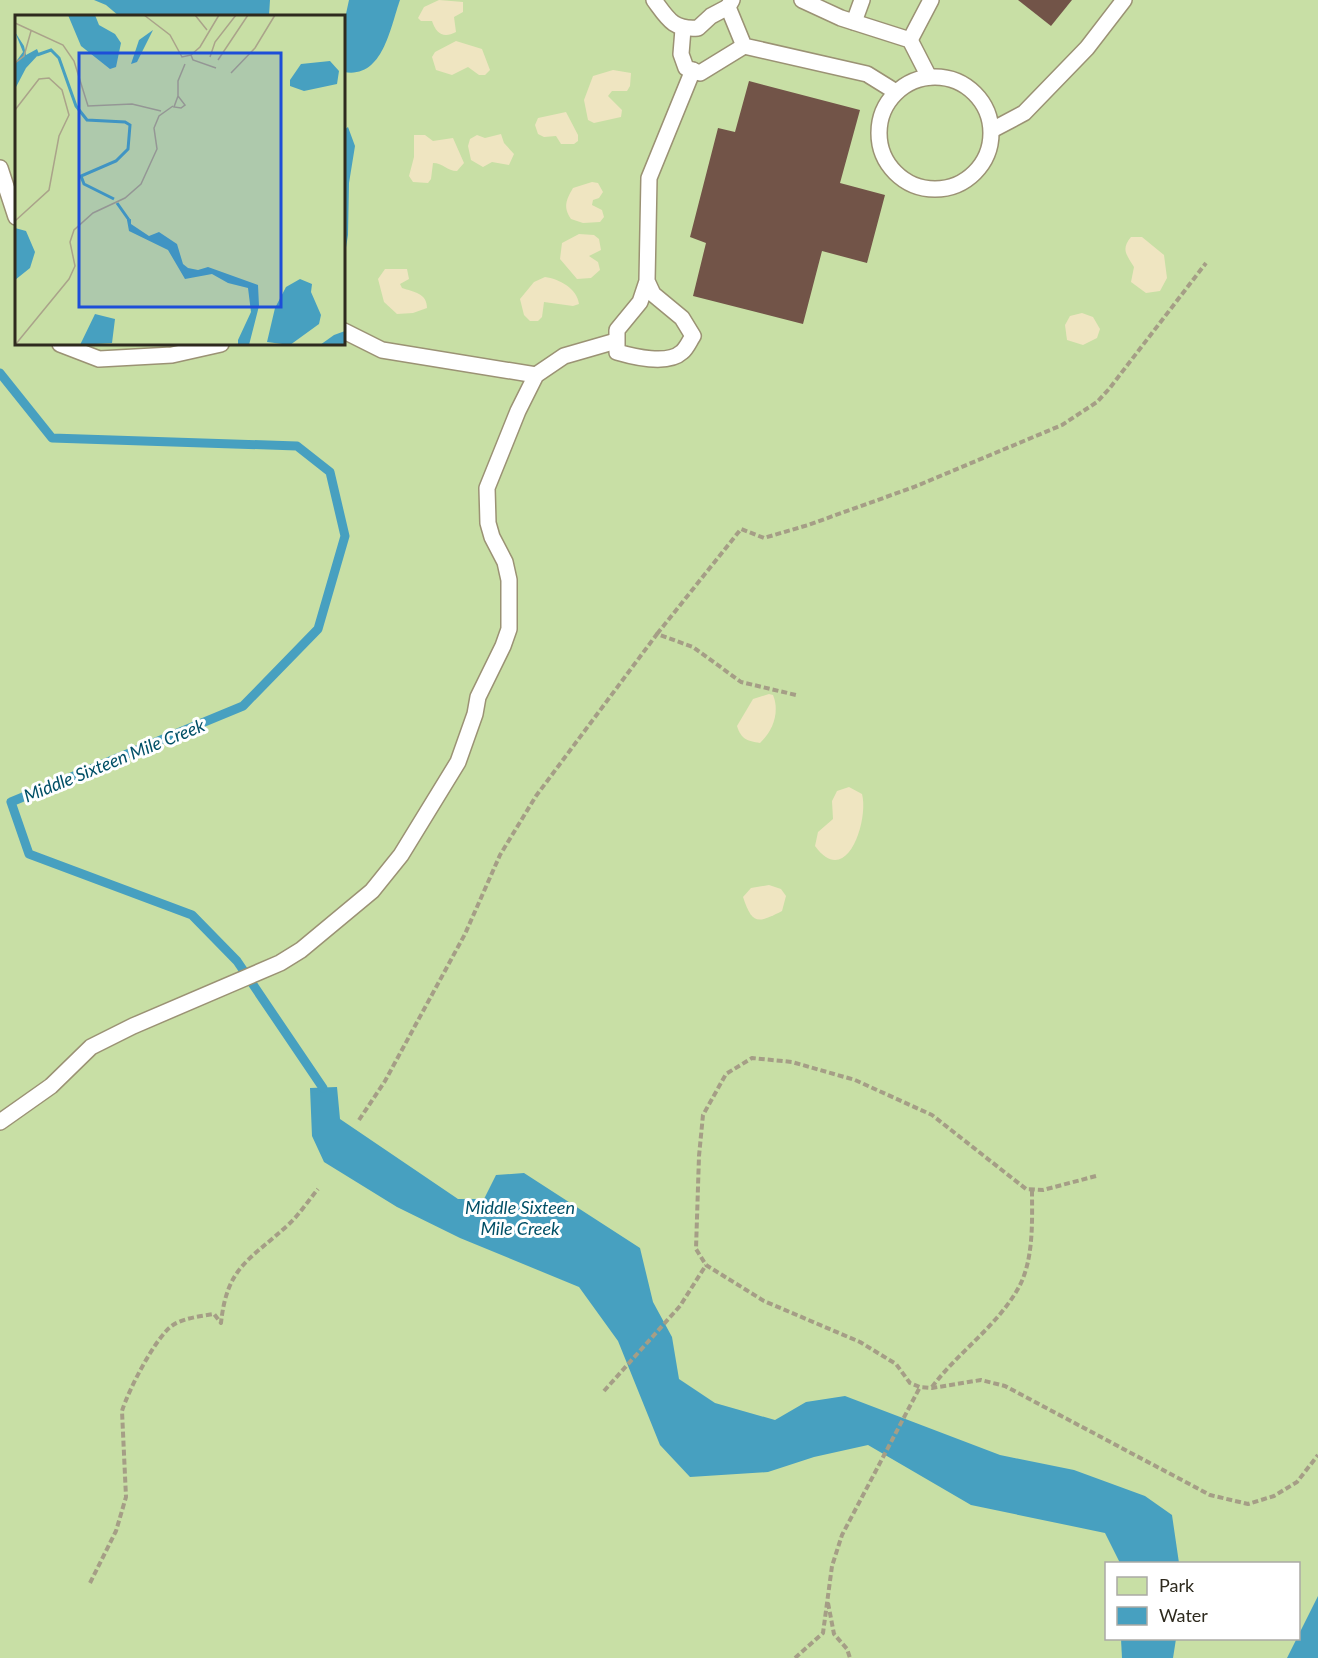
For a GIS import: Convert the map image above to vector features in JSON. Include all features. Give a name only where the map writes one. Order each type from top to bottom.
[{"type":"lane","points":[[654,0],[671,22],[683,29],[698,28],[730,4],[744,46]]},
{"type":"lane","points":[[802,0],[854,22],[909,40],[929,77]]},
{"type":"lane","points":[[854,22],[862,0]]},
{"type":"lane","points":[[909,40],[930,0]]},
{"type":"lane","points":[[992,130],[1024,113],[1087,48],[1124,0]]},
{"type":"lane","points":[[683,29],[681,54],[686,68],[700,73],[744,46],[867,74],[896,92]]},
{"type":"lane","points":[[647,281],[653,294],[682,318],[693,336],[682,352],[667,358],[631,356],[617,352],[617,330],[640,302],[647,281],[649,178],[693,70]]},
{"type":"lane","points":[[929,77],[947,78],[971,90],[988,112],[992,130],[986,156],[970,178],[953,186],[935,189],[916,185],[899,176],[887,162],[880,145],[879,125],[885,108],[896,92],[911,82],[929,77]]},
{"type":"lane","points":[[0,168],[15,214]]},
{"type":"lane","points":[[345,332],[382,350],[536,375]]},
{"type":"lane","points":[[0,1122],[51,1086],[91,1047],[133,1026],[280,963],[301,950],[372,891],[401,855],[458,762],[475,714],[478,697],[509,629],[509,580],[505,562],[492,537],[488,523],[488,488],[518,411],[536,375],[564,356],[616,342]]},
{"type":"lane","points":[[63,345],[99,359],[172,355],[217,345]]},
{"type":"path","points":[[359,1120],[385,1081],[461,942],[500,855],[536,796],[657,634],[741,529],[746,533],[764,538],[808,525],[914,487],[1062,424],[1083,412],[1109,388],[1206,263]]},
{"type":"path","points":[[657,634],[693,647],[741,682],[796,695]]},
{"type":"path","points":[[1096,1176],[1043,1190],[1026,1189],[932,1115],[855,1080],[792,1062],[752,1059],[726,1074],[703,1115],[699,1156],[696,1249],[706,1265],[764,1301],[860,1342],[896,1364],[910,1383],[932,1388],[981,1380],[1005,1386],[1210,1495],[1248,1504],[1274,1496],[1297,1482],[1318,1455]]},
{"type":"path","points":[[90,1583],[123,1512],[126,1497],[122,1410],[161,1337],[173,1325],[214,1314],[221,1323],[223,1298],[234,1276],[243,1264],[291,1223],[318,1189]]},
{"type":"path","points":[[932,1388],[1000,1314],[1020,1284],[1032,1229],[1032,1189]]},
{"type":"path","points":[[604,1391],[658,1333],[706,1265]]},
{"type":"path","points":[[795,1658],[823,1633],[832,1566],[842,1535],[920,1387]]},
{"type":"path","points":[[827,1599],[834,1634],[847,1649],[850,1658]]},
{"type":"green space","points":[[0,0],[1318,0],[1318,1658],[0,1658]]},
{"type":"sand","points":[[439,0],[463,2],[463,12],[454,17],[456,32],[441,34],[432,21],[421,21],[418,18],[424,7]]},
{"type":"sand","points":[[456,41],[482,49],[490,70],[485,75],[479,75],[468,67],[452,75],[436,70],[432,57],[435,52]]},
{"type":"sand","points":[[613,70],[631,73],[630,86],[627,91],[612,91],[608,96],[622,110],[621,117],[594,123],[588,120],[584,100],[593,76]]},
{"type":"sand","points":[[566,112],[578,135],[578,141],[574,144],[561,144],[556,136],[544,137],[538,134],[535,125],[538,118]]},
{"type":"sand","points":[[501,134],[504,143],[514,154],[509,165],[492,162],[483,167],[471,160],[468,146],[470,139],[477,135],[485,138]]},
{"type":"sand","points":[[414,135],[425,135],[433,141],[453,138],[464,163],[457,171],[433,163],[431,179],[428,183],[413,182],[409,176],[414,157]]},
{"type":"sand","points":[[592,182],[598,183],[603,192],[599,198],[593,200],[592,205],[602,210],[604,217],[600,222],[583,223],[571,219],[566,204],[573,188]]},
{"type":"sand","points":[[579,234],[594,235],[599,239],[601,250],[589,256],[598,262],[600,270],[591,278],[577,279],[560,259],[562,243]]},
{"type":"sand","points":[[1131,237],[1142,237],[1164,255],[1167,278],[1160,291],[1146,293],[1131,282],[1134,267],[1125,248]]},
{"type":"sand","points":[[385,269],[407,269],[409,279],[400,284],[402,288],[422,296],[427,308],[413,313],[397,314],[384,302],[378,279]]},
{"type":"sand","points":[[545,277],[566,285],[575,293],[579,304],[573,306],[544,302],[542,317],[538,321],[530,321],[524,315],[520,299],[534,282]]},
{"type":"sand","points":[[1082,313],[1093,317],[1100,329],[1097,338],[1083,345],[1067,340],[1065,325],[1070,316]]},
{"type":"sand","points":[[773,695],[776,708],[772,727],[760,743],[748,740],[740,734],[737,726],[753,699]]},
{"type":"sand","points":[[849,787],[862,794],[862,819],[853,846],[846,855],[837,860],[826,857],[815,846],[818,832],[833,819],[832,801],[837,791]]},
{"type":"sand","points":[[769,885],[781,889],[786,896],[782,911],[767,918],[756,919],[749,912],[743,897],[751,888]]},
{"type":"water","points":[[94,0],[270,0],[269,15],[118,15],[106,5]]},
{"type":"water","points":[[349,0],[400,0],[383,49],[368,68],[357,72],[345,72],[345,18]]},
{"type":"water","points":[[348,127],[355,146],[349,183],[348,235],[345,254],[345,129]]},
{"type":"water","name":"Middle Sixteen Mile Creek","points":[[337,1087],[340,1119],[458,1199],[484,1199],[496,1175],[524,1173],[640,1248],[653,1302],[672,1337],[679,1379],[715,1403],[775,1420],[806,1402],[845,1396],[1000,1455],[1074,1470],[1145,1496],[1172,1515],[1179,1562],[1120,1562],[1105,1533],[971,1505],[868,1445],[814,1457],[768,1472],[690,1477],[660,1445],[618,1341],[579,1287],[460,1238],[397,1207],[324,1162],[312,1136],[310,1088]]},
{"type":"water","points":[[1318,1596],[1318,1658],[1287,1658],[1296,1640],[1300,1640],[1300,1632]]},
{"type":"water","points":[[1121,1640],[1176,1640],[1173,1658],[1122,1658]]},
{"type":"building","points":[[1018,0],[1072,0],[1051,26]]},
{"type":"building","points":[[749,81],[860,110],[840,183],[885,195],[867,263],[822,251],[803,324],[693,296],[706,243],[690,237],[718,128],[735,132]]},
{"type":"waterway","name":"Middle Sixteen Mile Creek","points":[[0,373],[52,438],[297,446],[330,472],[345,536],[318,629],[243,706],[11,802],[29,854],[192,915],[237,961],[323,1088]]}]
